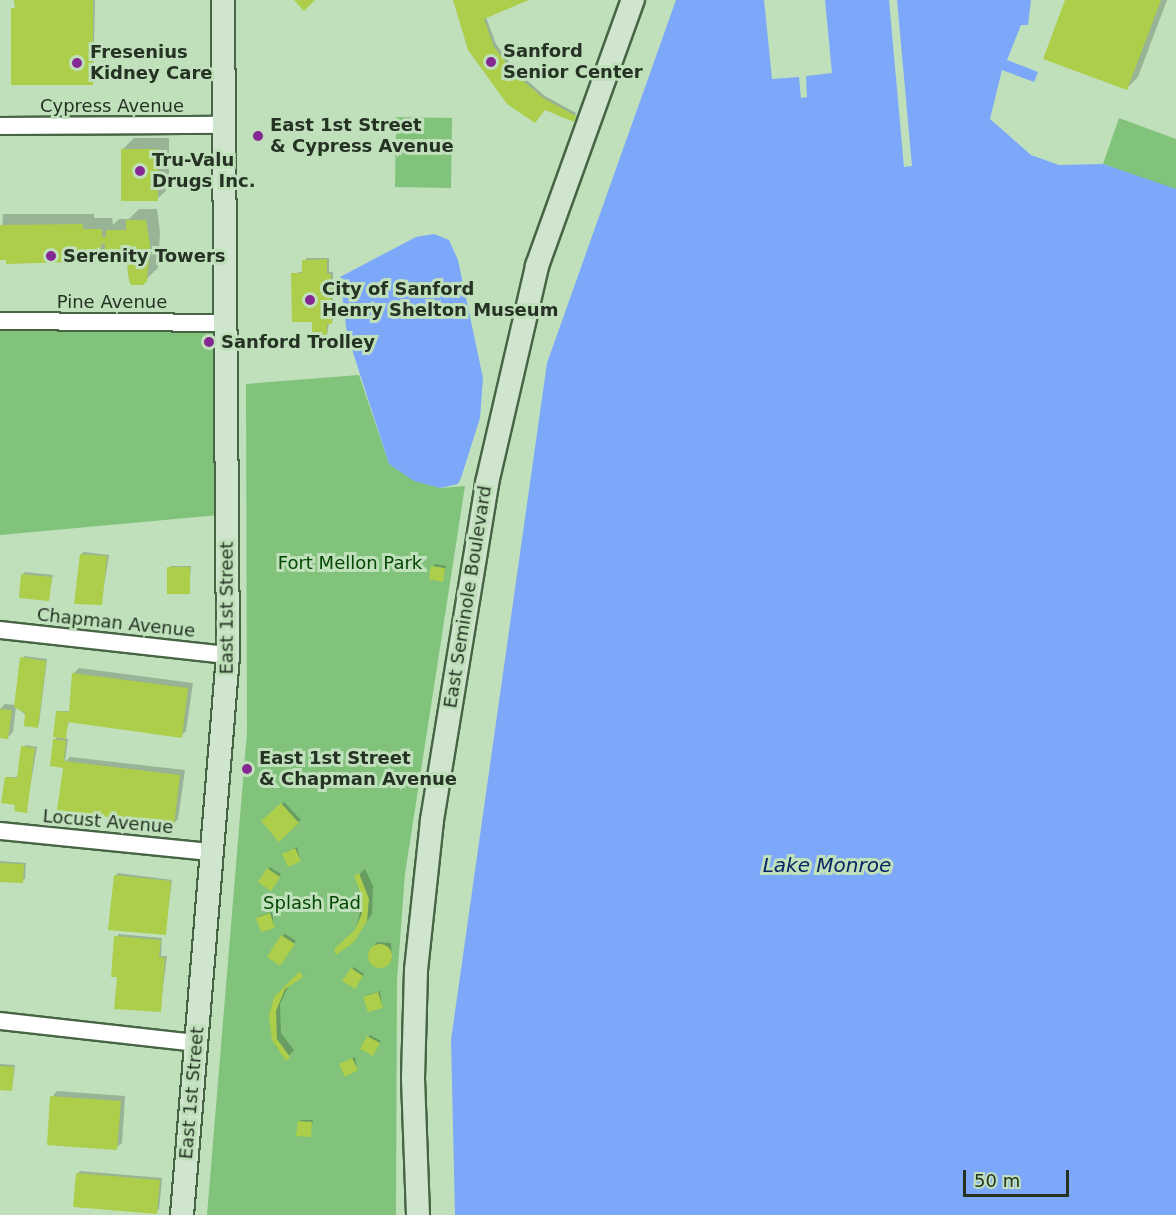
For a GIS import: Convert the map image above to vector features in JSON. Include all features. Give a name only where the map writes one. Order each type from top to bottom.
[{"type":"street","name":"East 1st Street","points":[[182,1215],[228,655],[223,0]]},
{"type":"street","name":"East Seminole Boulevard","points":[[417,1215],[413,1078],[417,958],[432,820],[487,483],[537,266],[633,0]]},
{"type":"street","name":"Cypress Avenue","points":[[0,126],[224,125]]},
{"type":"street","name":"Pine Avenue","points":[[0,321],[224,322]]},
{"type":"street","name":"Chapman Avenue","points":[[0,630],[228,655]]},
{"type":"street","name":"Locust Avenue","points":[[0,831],[212,852]]},
{"type":"street","points":[[0,1021],[196,1043]]},
{"type":"green space","points":[[396,117],[452,118],[451,188],[395,187]]},
{"type":"green space","points":[[1119,118],[1176,139],[1176,190],[1103,164]]},
{"type":"green space","points":[[0,330],[216,330],[219,515],[0,535]]},
{"type":"green space","name":"Fort Mellon Park","points":[[359,375],[389,464],[440,488],[465,486],[405,874],[397,980],[396,1215],[207,1215],[247,732],[246,384]]},
{"type":"water","name":"Lake Monroe","points":[[676,0],[1031,0],[1028,25],[1021,25],[1007,60],[1038,72],[1034,82],[1002,70],[990,119],[1031,155],[1059,165],[1103,164],[1176,189],[1176,1215],[455,1215],[451,1040],[547,363]]},
{"type":"water","points":[[434,234],[449,240],[458,260],[483,378],[480,418],[461,478],[458,484],[440,488],[414,481],[389,464],[347,334],[340,277],[416,237]]},
{"type":"pier","points":[[764,0],[825,0],[832,73],[806,76],[807,97],[801,98],[799,77],[772,79]]},
{"type":"pier","points":[[889,0],[897,0],[912,166],[904,167]]},
{"type":"building","points":[[14,0],[93,0],[93,85],[11,85],[11,8],[15,8]]},
{"type":"building","points":[[294,0],[315,0],[304,11]]},
{"type":"building","name":"Sanford Senior Center","points":[[453,0],[529,0],[484,19],[494,47],[514,73],[543,98],[576,116],[574,122],[545,110],[535,123],[507,104],[468,50]]},
{"type":"building","points":[[1065,0],[1161,0],[1127,90],[1043,59]]},
{"type":"building","points":[[121,149],[158,149],[158,201],[121,201]]},
{"type":"building","name":"Serenity Towers","points":[[126,220],[146,220],[150,245],[147,281],[143,285],[131,285],[126,252],[105,252],[105,244],[101,244],[101,261],[6,264],[6,260],[0,260],[0,225],[83,224],[83,229],[102,229],[102,237],[106,237],[106,230],[126,230]]},
{"type":"building","name":"City of Sanford Henry Shelton Museum","points":[[327,259],[327,274],[331,274],[332,324],[327,324],[327,337],[312,337],[312,322],[292,322],[291,273],[302,273],[302,260]]},
{"type":"building","points":[[80,554],[107,556],[102,605],[74,604]]},
{"type":"building","points":[[431,566],[445,568],[443,582],[429,579]]},
{"type":"building","points":[[167,567],[190,567],[190,594],[167,594]]},
{"type":"building","points":[[21,574],[52,577],[49,601],[19,598]]},
{"type":"building","points":[[20,657],[46,661],[38,728],[24,726],[25,713],[14,707]]},
{"type":"building","points":[[72,673],[188,688],[182,738],[68,722],[66,739],[53,737],[56,711],[69,712]]},
{"type":"building","points":[[0,709],[12,710],[8,739],[0,738]]},
{"type":"building","points":[[53,739],[66,741],[64,761],[180,775],[174,826],[57,810],[63,768],[50,766]]},
{"type":"building","points":[[21,746],[35,748],[27,813],[14,811],[15,805],[1,803],[5,777],[17,778]]},
{"type":"building","points":[[281,803],[299,823],[279,842],[261,821]]},
{"type":"building","points":[[295,848],[301,861],[288,867],[282,854]]},
{"type":"building","points":[[0,863],[24,864],[23,883],[0,882]]},
{"type":"building","points":[[267,868],[280,877],[271,891],[258,882]]},
{"type":"building","points":[[359,873],[369,899],[367,921],[354,942],[336,955],[334,949],[355,930],[362,913],[362,896],[354,876]]},
{"type":"building","points":[[114,875],[171,881],[166,935],[108,930]]},
{"type":"building","points":[[270,913],[275,928],[261,932],[256,918]]},
{"type":"building","points":[[281,935],[295,944],[280,966],[267,957]]},
{"type":"building","points":[[114,936],[161,940],[159,957],[165,958],[161,1012],[114,1009],[117,977],[111,977]]},
{"type":"building","points":[[380,944],[389,947],[392,956],[389,965],[380,968],[371,965],[368,956],[371,947]]},
{"type":"building","points":[[351,968],[363,976],[355,989],[342,981]]},
{"type":"building","points":[[300,971],[303,977],[285,989],[276,1011],[277,1039],[290,1057],[286,1061],[272,1040],[269,1016],[274,997]]},
{"type":"building","points":[[378,992],[383,1008],[368,1012],[363,997]]},
{"type":"building","points":[[367,1036],[380,1043],[373,1056],[360,1049]]},
{"type":"building","points":[[352,1058],[358,1070],[345,1077],[339,1064]]},
{"type":"building","points":[[0,1066],[14,1067],[12,1091],[0,1090]]},
{"type":"building","points":[[50,1096],[121,1101],[117,1150],[47,1145]]},
{"type":"building","points":[[298,1121],[312,1122],[311,1137],[296,1136]]},
{"type":"building","points":[[76,1173],[160,1180],[157,1214],[73,1207]]},
{"type":"place","name":"Sanford Senior Center","points":[[491,62]]},
{"type":"place","name":"Fresenius Kidney Care","points":[[77,63]]},
{"type":"place","name":"East 1st Street & Cypress Avenue","points":[[258,136]]},
{"type":"place","name":"Tru-Valu Drugs Inc.","points":[[140,171]]},
{"type":"place","name":"Serenity Towers","points":[[51,256]]},
{"type":"place","name":"City of Sanford Henry Shelton Museum","points":[[310,300]]},
{"type":"place","name":"Sanford Trolley","points":[[209,342]]},
{"type":"place","name":"East 1st Street & Chapman Avenue","points":[[247,769]]},
{"type":"park label","name":"Splash Pad","points":[[312,903]]}]
